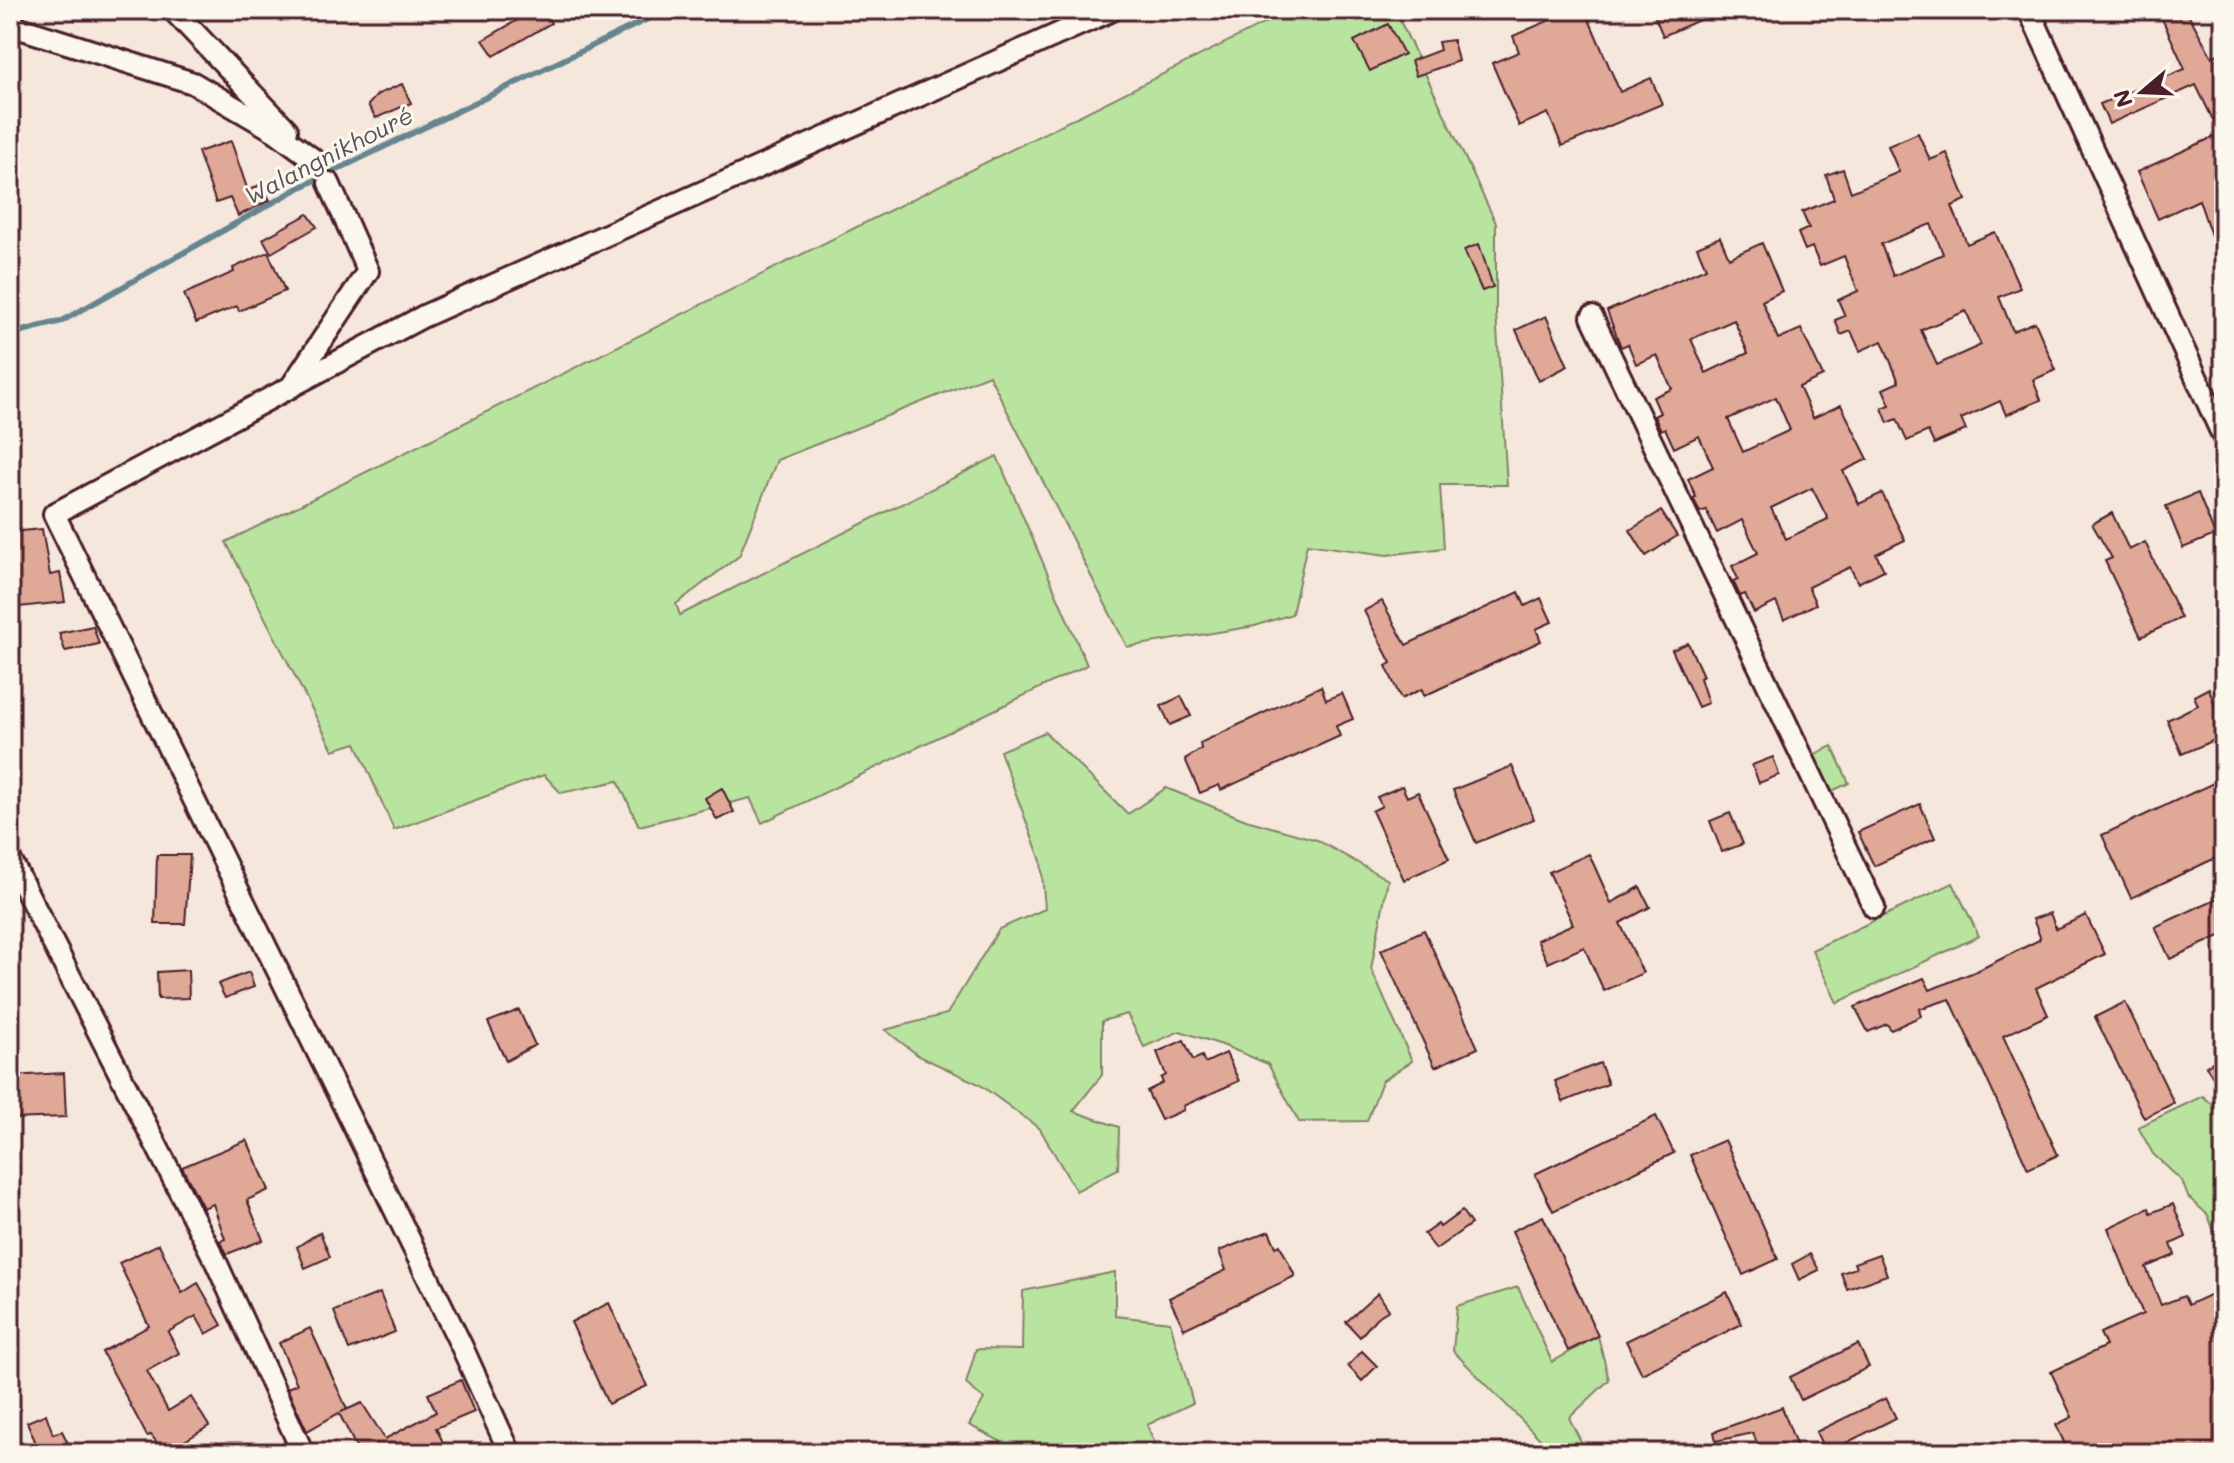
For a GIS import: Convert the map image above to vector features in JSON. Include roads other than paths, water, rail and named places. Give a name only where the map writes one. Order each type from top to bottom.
[{"type":"street","points":[[10,25],[193,83],[275,131],[317,162],[173,10]]},
{"type":"street","points":[[510,1453],[462,1347],[54,514],[424,316],[1112,10]]},
{"type":"street","points":[[2029,10],[2224,438]]},
{"type":"street","points":[[291,387],[368,271],[329,183]]},
{"type":"street","points":[[1592,317],[1874,907]]},
{"type":"street","points":[[10,859],[216,1262],[303,1453]]},
{"type":"waterway","name":"Walangnikhouré","points":[[10,334],[62,321],[297,189],[666,10]]}]
